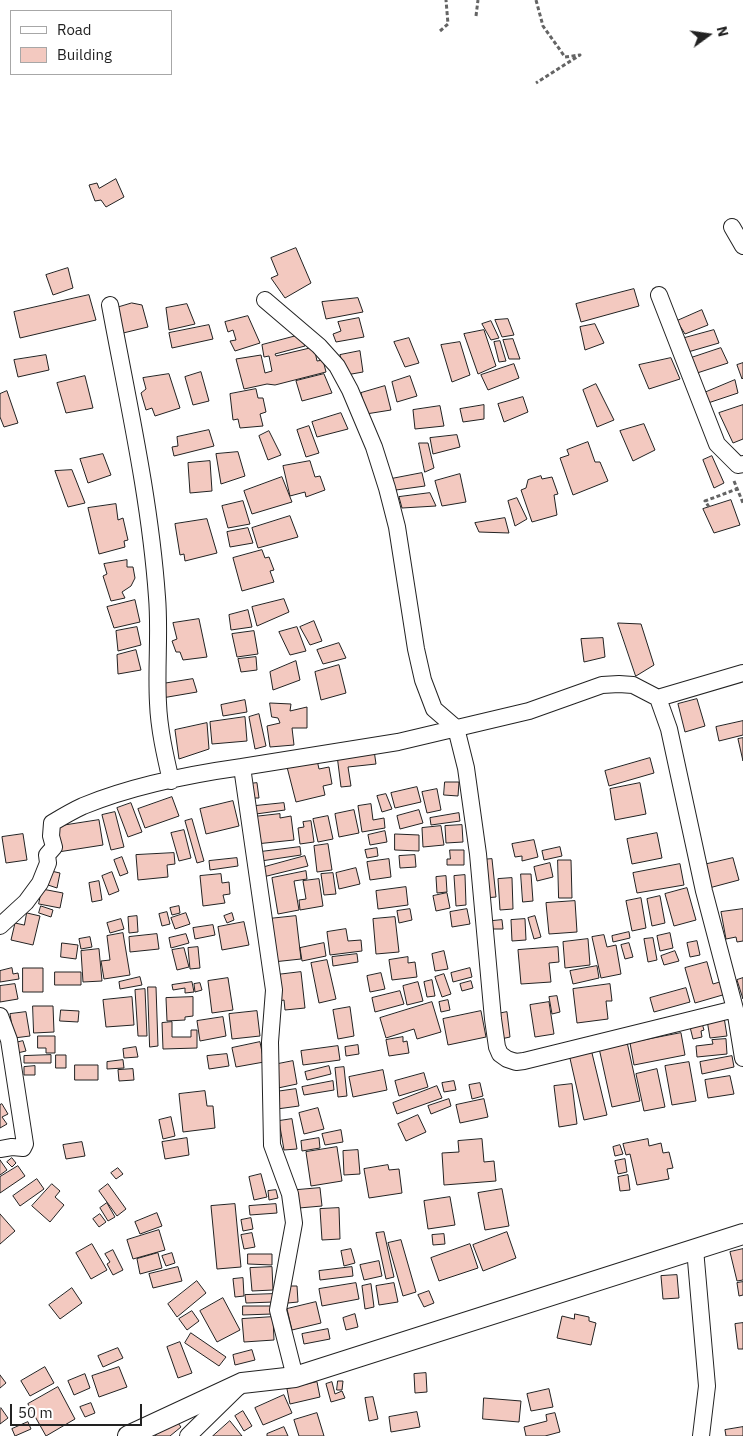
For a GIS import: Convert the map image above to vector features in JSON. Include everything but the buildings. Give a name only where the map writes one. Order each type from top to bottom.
[{"type":"street","points":[[732,227],[743,246]]},
{"type":"street","points":[[660,295],[717,444],[738,465],[743,464]]},
{"type":"street","points":[[265,300],[320,346],[337,366],[350,390],[374,447],[387,488],[397,528],[416,650],[423,680],[434,709],[456,728],[466,768],[478,854],[493,1019],[497,1047],[500,1054],[516,1062],[524,1061],[735,1009]]},
{"type":"street","points":[[110,305],[151,540],[157,598],[159,716],[162,742],[171,781]]},
{"type":"street","points":[[658,698],[743,673]]},
{"type":"street","points":[[0,926],[26,902],[40,883],[48,863],[47,856],[54,847],[51,836],[52,823],[82,807],[105,798],[171,781],[242,767],[398,742],[529,711],[602,685],[633,685],[658,698],[669,729],[704,891],[735,1009],[743,1058]]},
{"type":"street","points":[[242,767],[274,990],[270,1042],[272,1145],[290,1194],[294,1223],[278,1310],[295,1377]]},
{"type":"street","points":[[0,1016],[9,1040],[25,1139],[23,1148],[0,1149]]},
{"type":"street","points":[[128,1436],[242,1383],[295,1377],[743,1234]]},
{"type":"street","points":[[696,1249],[706,1386],[701,1436]]},
{"type":"street","points":[[188,1436],[242,1383]]},
{"type":"path","points":[[440,31],[448,24],[446,0]]},
{"type":"path","points":[[476,16],[478,0]]},
{"type":"path","points":[[536,0],[543,26],[565,57],[580,55],[536,83]]},
{"type":"path","points":[[709,507],[705,501],[737,489]]}]
